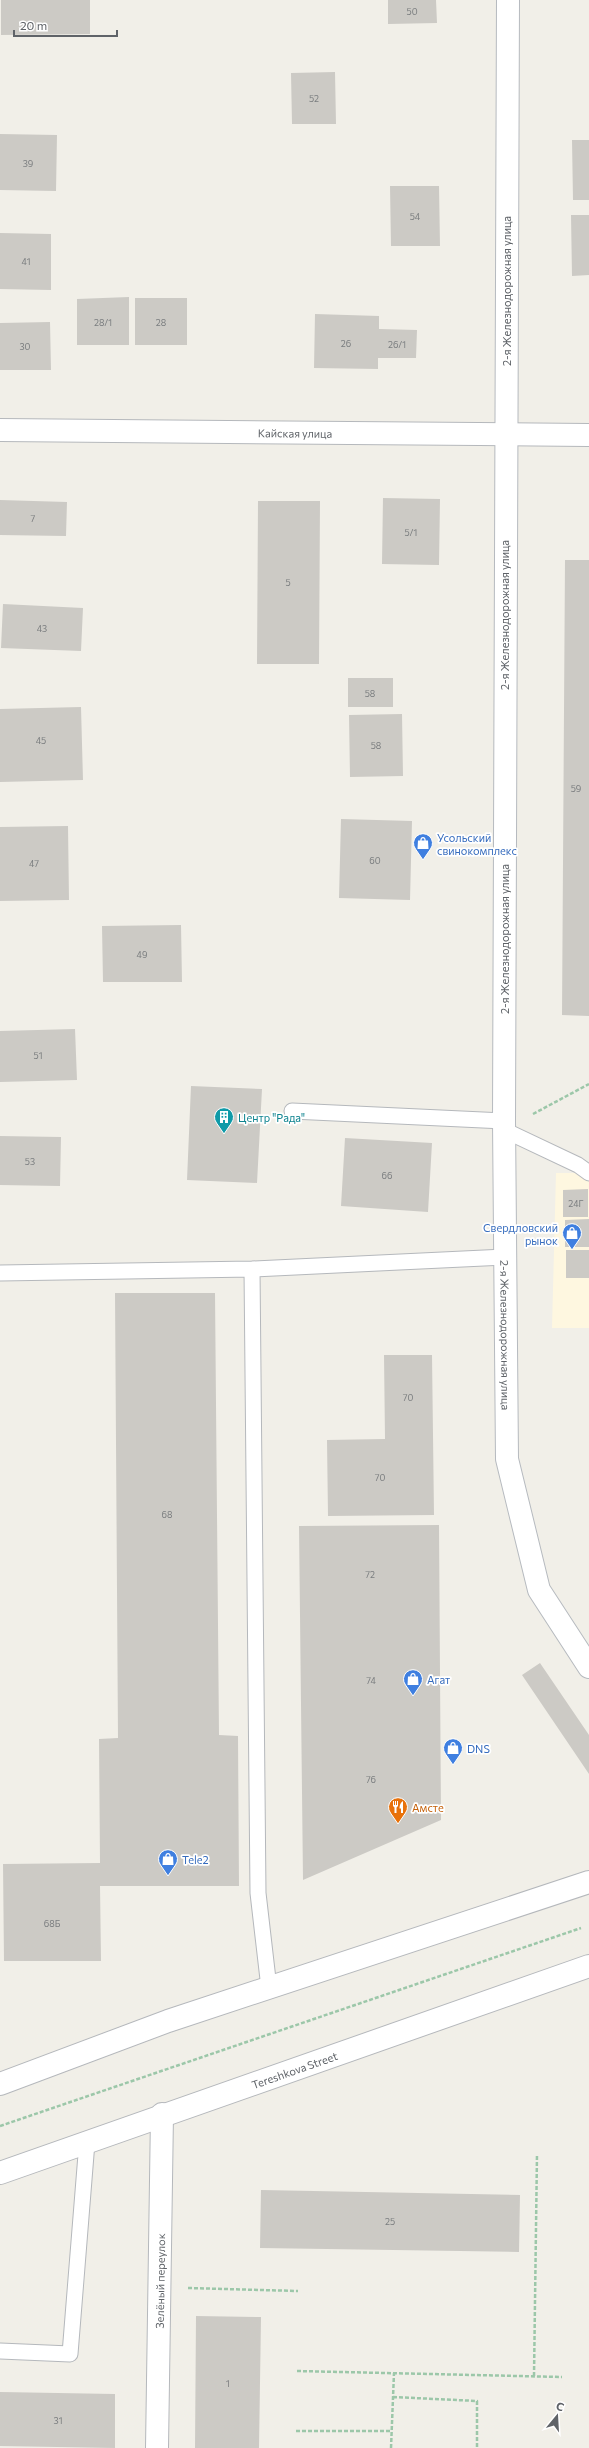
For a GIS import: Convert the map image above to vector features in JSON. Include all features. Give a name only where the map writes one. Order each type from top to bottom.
[{"type":"street","name":"2-я Железнодорожная улица","points":[[508,0],[504,435],[504,1126],[507,1459],[539,1590],[589,1667]]},
{"type":"street","name":"Кайская улица","points":[[0,430],[589,435]]},
{"type":"street","points":[[0,2084],[168,2021],[589,1882]]},
{"type":"street","name":"Tereshkova Street","points":[[0,2173],[162,2114],[589,1966]]},
{"type":"street","name":"Зелёный переулок","points":[[157,2448],[162,2114]]},
{"type":"lane","points":[[292,1111],[504,1126],[589,1172]]},
{"type":"lane","points":[[0,1273],[252,1269],[505,1257]]},
{"type":"lane","points":[[252,1269],[258,1892],[269,1988]]},
{"type":"lane","points":[[0,2351],[70,2354],[86,2142]]},
{"type":"path","points":[[504,1126],[589,1084]]},
{"type":"path","points":[[0,2126],[581,1928]]},
{"type":"path","points":[[534,2376],[537,2154]]},
{"type":"path","points":[[160,2287],[298,2292]]},
{"type":"path","points":[[297,2371],[562,2377]]},
{"type":"path","points":[[391,2448],[394,2373]]},
{"type":"path","points":[[393,2397],[477,2401],[477,2448]]},
{"type":"path","points":[[296,2431],[392,2431]]},
{"type":"shaded area","name":"Свердловский рынок","points":[[556,1173],[589,1173],[589,1328],[552,1328]]},
{"type":"building","points":[[1,0],[90,0],[90,34],[1,35]]},
{"type":"building","points":[[388,0],[436,0],[437,23],[388,24]]},
{"type":"building","points":[[335,72],[336,124],[292,124],[291,73]]},
{"type":"building","points":[[0,134],[57,135],[56,191],[0,190]]},
{"type":"building","points":[[572,140],[589,140],[589,200],[573,200]]},
{"type":"building","points":[[390,186],[439,186],[440,246],[391,246]]},
{"type":"building","points":[[571,215],[589,215],[589,275],[572,276]]},
{"type":"building","points":[[0,233],[51,234],[51,290],[0,289]]},
{"type":"building","points":[[129,297],[129,345],[77,345],[77,299]]},
{"type":"building","points":[[135,298],[187,298],[187,345],[135,345]]},
{"type":"building","points":[[315,314],[379,316],[379,329],[417,330],[416,358],[378,358],[378,369],[314,368]]},
{"type":"building","points":[[50,322],[51,370],[0,370],[0,323]]},
{"type":"building","points":[[383,498],[440,499],[439,565],[382,564]]},
{"type":"building","points":[[0,500],[67,502],[66,536],[0,535]]},
{"type":"building","points":[[258,501],[320,501],[319,664],[257,664]]},
{"type":"building","points":[[565,560],[589,560],[589,1016],[562,1015]]},
{"type":"building","points":[[3,604],[83,608],[81,651],[1,648]]},
{"type":"building","points":[[348,678],[393,678],[393,707],[348,707]]},
{"type":"building","points":[[81,707],[83,780],[0,782],[0,709]]},
{"type":"building","points":[[402,714],[403,776],[350,777],[349,715]]},
{"type":"building","points":[[341,819],[412,821],[410,900],[339,898]]},
{"type":"building","points":[[68,826],[69,900],[0,901],[0,827]]},
{"type":"building","points":[[181,925],[182,982],[103,982],[102,926]]},
{"type":"building","points":[[75,1029],[77,1080],[0,1082],[0,1031]]},
{"type":"building","name":"Центр \"Рада\"","points":[[191,1086],[262,1089],[257,1183],[187,1180]]},
{"type":"building","points":[[0,1136],[61,1137],[60,1186],[0,1185]]},
{"type":"building","points":[[345,1138],[432,1143],[428,1212],[341,1206]]},
{"type":"building","points":[[588,1189],[588,1217],[563,1217],[563,1190]]},
{"type":"building","points":[[589,1219],[589,1247],[565,1247],[565,1220]]},
{"type":"building","points":[[566,1250],[589,1250],[589,1278],[566,1278]]},
{"type":"building","points":[[115,1293],[215,1293],[219,1735],[238,1736],[239,1886],[100,1886],[101,1961],[4,1961],[3,1864],[100,1863],[99,1739],[118,1738]]},
{"type":"building","points":[[384,1355],[432,1355],[434,1515],[328,1516],[327,1440],[385,1439]]},
{"type":"building","points":[[439,1525],[441,1820],[303,1880],[299,1526]]},
{"type":"building","points":[[540,1663],[589,1735],[589,1774],[522,1675]]},
{"type":"building","points":[[261,2190],[520,2195],[519,2252],[260,2248]]},
{"type":"building","points":[[196,2316],[261,2317],[259,2448],[195,2448]]},
{"type":"building","points":[[0,2392],[115,2394],[115,2448],[0,2446]]},
{"type":"place","name":"Усольский свинокомплекс","points":[[423,860]]},
{"type":"place","name":"Центр \"Рада\"","points":[[224,1134]]},
{"type":"place","name":"Свердловский рынок","points":[[572,1250]]},
{"type":"place","name":"Агат","points":[[413,1696]]},
{"type":"place","name":"DNS","points":[[453,1765]]},
{"type":"place","name":"Амсте","points":[[398,1824]]},
{"type":"place","name":"Tele2","points":[[168,1876]]}]
